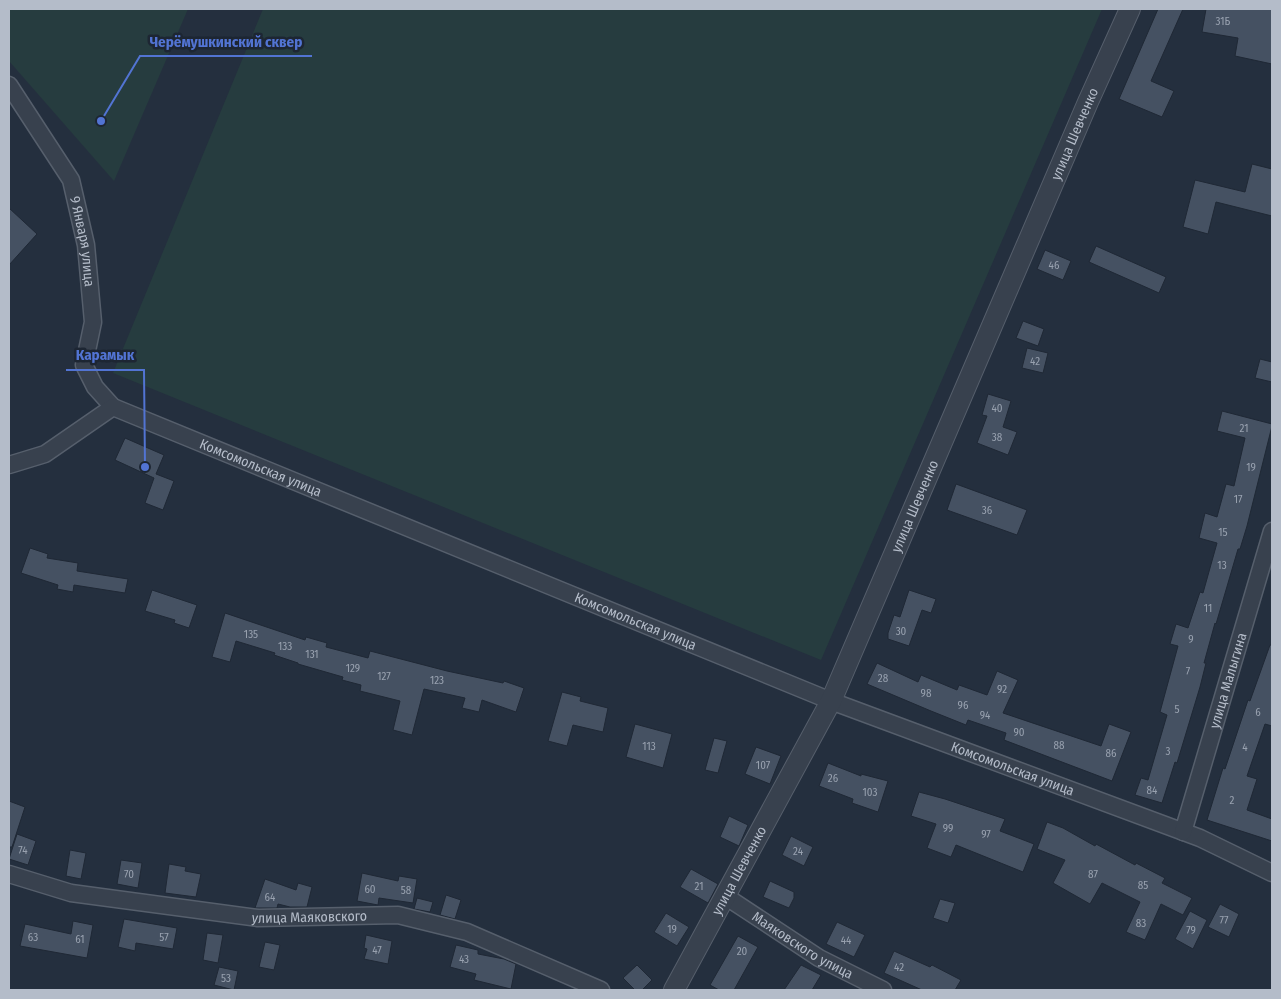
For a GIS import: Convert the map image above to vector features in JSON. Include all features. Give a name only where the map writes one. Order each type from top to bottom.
[{"type":"street","name":"улица Шевченко","points":[[674,990],[831,701],[1088,102],[1130,9]]},
{"type":"street","name":"9 Января улица","points":[[9,86],[71,180],[86,244],[93,322],[84,365],[95,387],[113,407]]},
{"type":"street","name":"Комсомольская улица","points":[[113,407],[831,701],[1200,838],[1272,873]]},
{"type":"street","points":[[9,465],[45,454],[113,407]]},
{"type":"street","name":"улица Малыгина","points":[[1183,832],[1272,531]]},
{"type":"street","name":"улица Маяковского","points":[[9,874],[71,893],[258,918],[398,915],[467,932],[601,990]]},
{"type":"street","name":"Маяковского улица","points":[[725,896],[819,958],[884,990]]},
{"type":"green space","points":[[9,9],[188,9],[114,181],[9,61]]},
{"type":"green space","points":[[263,9],[1102,9],[821,660],[113,373]]},
{"type":"building","points":[[1158,9],[1183,9],[1151,81],[1174,91],[1162,117],[1119,99]]},
{"type":"building","points":[[1206,9],[1272,9],[1272,64],[1235,56],[1238,38],[1202,32]]},
{"type":"building","points":[[1252,164],[1272,169],[1272,216],[1216,202],[1208,234],[1183,227],[1195,180],[1245,192]]},
{"type":"building","points":[[9,208],[37,234],[9,265]]},
{"type":"building","points":[[1096,246],[1166,277],[1159,293],[1089,262]]},
{"type":"building","points":[[1045,250],[1071,261],[1063,280],[1037,269]]},
{"type":"building","points":[[1023,321],[1044,329],[1038,346],[1016,338]]},
{"type":"building","points":[[1027,348],[1048,353],[1043,373],[1022,368]]},
{"type":"building","points":[[1260,359],[1272,362],[1272,382],[1255,378]]},
{"type":"building","points":[[988,394],[1011,401],[1003,427],[1017,432],[1008,455],[977,443],[987,416],[982,415]]},
{"type":"building","points":[[1222,411],[1272,424],[1272,426],[1247,526],[1215,623],[1204,663],[1206,663],[1200,687],[1177,763],[1175,762],[1162,803],[1135,795],[1141,778],[1148,780],[1167,715],[1160,712],[1178,646],[1170,644],[1176,624],[1188,628],[1200,592],[1203,593],[1217,543],[1199,538],[1205,513],[1217,517],[1226,484],[1234,486],[1245,438],[1217,431]]},
{"type":"building","points":[[125,438],[164,455],[156,474],[174,481],[163,510],[145,503],[154,478],[115,460]]},
{"type":"building","points":[[956,484],[1027,510],[1017,535],[947,510]]},
{"type":"building","points":[[30,548],[48,554],[47,558],[78,563],[77,571],[128,579],[125,593],[74,585],[73,592],[57,589],[58,585],[21,573]]},
{"type":"building","points":[[152,590],[197,605],[189,628],[174,623],[175,620],[145,611]]},
{"type":"building","points":[[909,590],[936,599],[931,613],[922,610],[909,646],[888,639],[888,633],[894,615],[900,617]]},
{"type":"building","points":[[225,613],[305,640],[306,637],[327,643],[326,647],[368,658],[370,651],[447,671],[503,683],[504,681],[524,688],[516,712],[482,700],[479,712],[462,708],[465,698],[424,689],[412,735],[393,730],[400,701],[360,691],[361,685],[342,680],[343,677],[298,664],[274,655],[275,653],[236,641],[230,662],[212,657]]},
{"type":"building","points":[[1270,645],[1272,645],[1272,726],[1265,724],[1247,776],[1257,779],[1247,810],[1272,819],[1272,841],[1207,820],[1223,768],[1225,769],[1248,700],[1250,701]]},
{"type":"building","points":[[877,663],[918,682],[921,675],[957,690],[959,685],[987,695],[997,671],[1018,680],[1003,713],[1101,746],[1109,724],[1131,732],[1112,781],[1004,740],[1006,733],[968,720],[966,725],[867,684]]},
{"type":"building","points":[[562,692],[581,697],[580,701],[608,708],[603,732],[573,725],[567,746],[548,741]]},
{"type":"building","points":[[635,724],[672,734],[663,768],[626,757]]},
{"type":"building","points":[[714,738],[727,741],[718,773],[705,770]]},
{"type":"building","points":[[756,747],[781,756],[770,784],[745,774]]},
{"type":"building","points":[[828,763],[861,776],[861,774],[888,781],[878,812],[852,803],[853,799],[819,786]]},
{"type":"building","points":[[919,792],[1005,819],[1000,831],[1034,844],[1023,872],[956,845],[951,857],[927,848],[936,824],[911,816]]},
{"type":"building","points":[[9,801],[25,807],[12,847],[9,847]]},
{"type":"building","points":[[729,816],[748,825],[739,846],[720,837]]},
{"type":"building","points":[[1047,822],[1165,878],[1162,883],[1192,898],[1183,915],[1161,904],[1145,940],[1126,932],[1140,902],[1102,883],[1090,904],[1053,883],[1065,860],[1037,849]]},
{"type":"building","points":[[17,834],[36,841],[28,865],[9,859]]},
{"type":"building","points":[[791,836],[813,847],[804,866],[782,855]]},
{"type":"building","points":[[70,850],[86,853],[81,879],[66,876]]},
{"type":"building","points":[[121,860],[142,863],[138,888],[117,884]]},
{"type":"building","points":[[169,864],[186,867],[185,871],[201,874],[196,897],[165,893]]},
{"type":"building","points":[[691,869],[718,884],[708,903],[680,887]]},
{"type":"building","points":[[362,873],[398,881],[399,876],[417,879],[413,903],[379,898],[378,905],[357,901]]},
{"type":"building","points":[[265,879],[296,890],[298,883],[312,887],[307,907],[290,907],[278,904],[277,908],[255,908]]},
{"type":"building","points":[[770,881],[794,892],[794,898],[789,908],[763,897]]},
{"type":"building","points":[[446,895],[461,900],[455,919],[440,915]]},
{"type":"building","points":[[417,898],[433,902],[430,912],[414,909]]},
{"type":"building","points":[[940,899],[955,903],[948,923],[933,918]]},
{"type":"building","points":[[1220,904],[1239,914],[1229,937],[1208,927]]},
{"type":"building","points":[[1190,911],[1207,920],[1193,949],[1175,939]]},
{"type":"building","points":[[666,913],[689,927],[677,946],[654,932]]},
{"type":"building","points":[[124,919],[177,928],[173,949],[136,943],[135,951],[118,947]]},
{"type":"building","points":[[73,921],[93,925],[87,958],[20,946],[25,924],[71,934]]},
{"type":"building","points":[[837,922],[865,935],[854,957],[826,944]]},
{"type":"building","points":[[207,933],[223,935],[218,963],[203,960]]},
{"type":"building","points":[[366,935],[392,941],[388,964],[364,959],[367,949],[364,948]]},
{"type":"building","points":[[738,936],[758,947],[734,990],[719,990],[710,985]]},
{"type":"building","points":[[265,942],[280,945],[274,970],[259,967]]},
{"type":"building","points":[[456,945],[478,950],[478,954],[504,959],[516,964],[511,989],[474,980],[476,974],[450,967]]},
{"type":"building","points":[[894,951],[930,967],[932,965],[961,980],[955,990],[922,990],[884,973]]},
{"type":"building","points":[[637,965],[652,980],[642,990],[635,990],[623,978]]},
{"type":"building","points":[[801,965],[821,975],[812,990],[784,990]]},
{"type":"building","points":[[219,967],[238,971],[234,990],[214,985]]},
{"type":"place","name":"Черёмушкинский сквер","points":[[101,121]]},
{"type":"place","name":"Карамык","points":[[145,467]]}]
